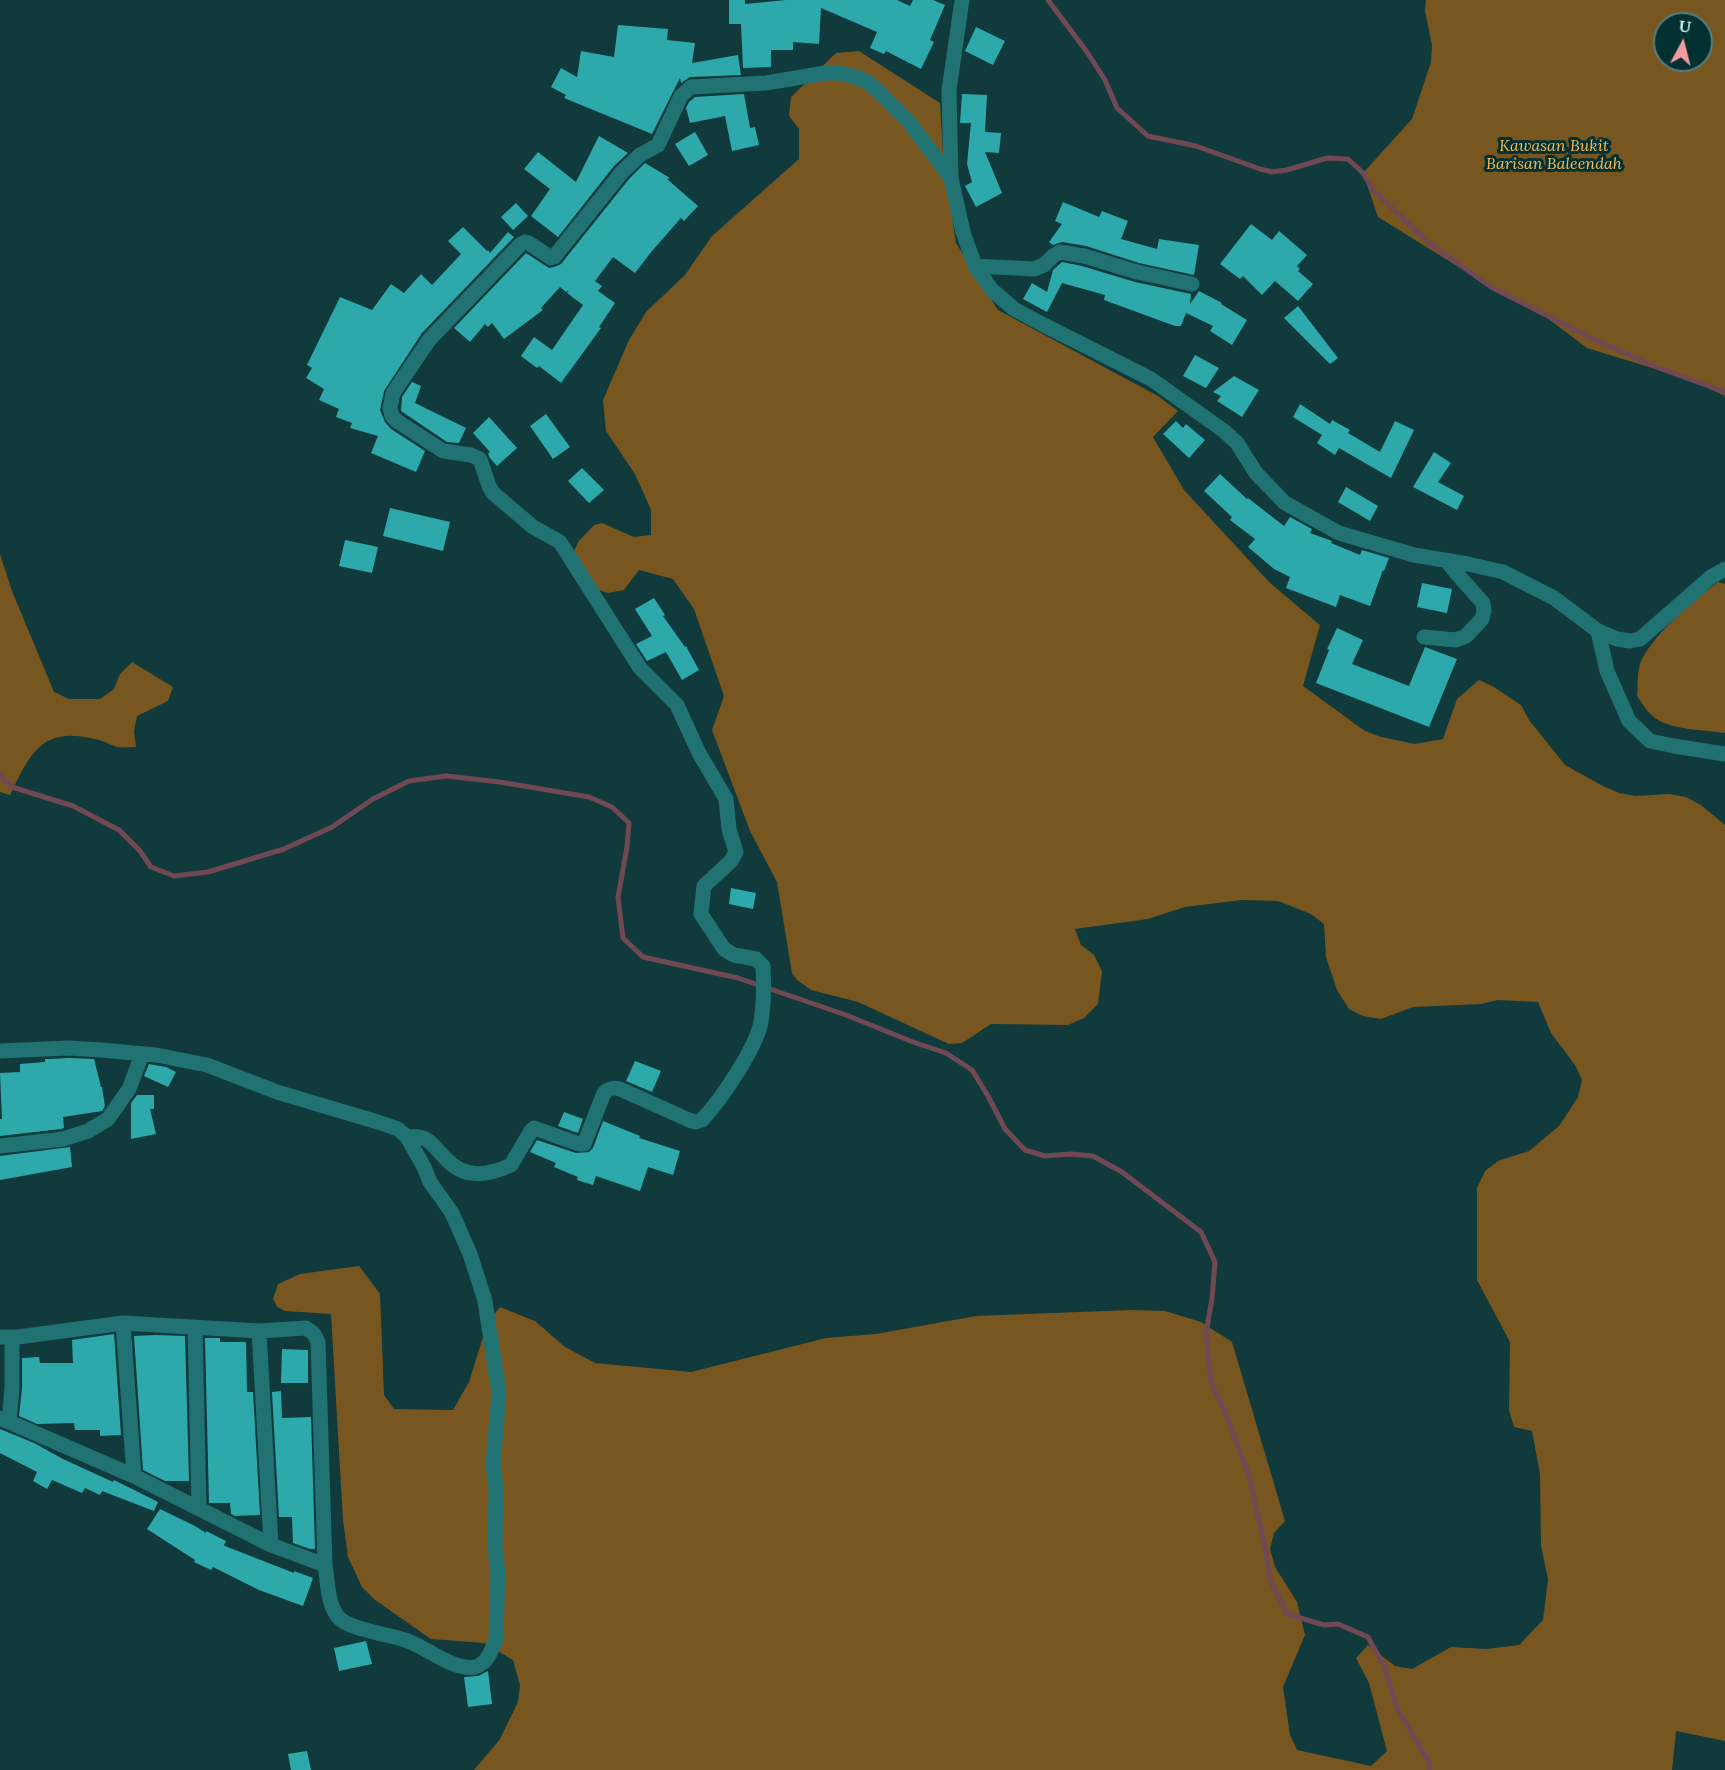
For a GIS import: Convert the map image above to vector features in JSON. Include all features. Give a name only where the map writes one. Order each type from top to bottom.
[{"type":"street","points":[[962,0],[949,90],[951,178],[963,232],[975,266],[992,290],[1014,309],[1151,379],[1224,431],[1237,443],[1256,473],[1285,503],[1339,533],[1414,555],[1503,572],[1554,598],[1598,631],[1617,639],[1630,641],[1640,639],[1711,577],[1725,569]]},
{"type":"street","points":[[407,1137],[417,1136],[428,1139],[453,1165],[475,1175],[486,1174],[511,1165],[534,1128],[584,1144],[608,1089],[620,1089],[689,1120],[696,1122],[702,1120],[748,1054],[760,1023],[764,997],[763,966],[756,959],[734,955],[724,949],[701,914],[704,886],[731,861],[736,852],[729,829],[726,799],[699,753],[677,705],[640,668],[560,542],[533,528],[494,493],[489,486],[480,459],[471,455],[440,450],[397,421],[392,416],[393,393],[433,336],[520,245],[525,242],[529,243],[551,258],[554,257],[622,172],[640,155],[658,145],[681,96],[691,87],[766,83],[825,73],[840,73],[856,77],[869,83],[909,122],[951,178]]},
{"type":"street","points":[[975,266],[1034,269],[1044,265],[1060,252],[1192,284]]},
{"type":"street","points":[[1424,637],[1456,640],[1466,636],[1482,619],[1483,603],[1448,561]]},
{"type":"street","points":[[1598,631],[1607,671],[1629,721],[1650,741],[1725,754]]},
{"type":"street","points":[[0,1051],[69,1048],[156,1054],[207,1065],[278,1092],[398,1129],[407,1137],[430,1182],[452,1213],[470,1254],[485,1301],[499,1392],[494,1466],[495,1549],[498,1571],[496,1640],[484,1663],[464,1668],[449,1663],[433,1652],[407,1640],[346,1624],[337,1616],[332,1605],[325,1565],[318,1342],[314,1334],[306,1329],[259,1331],[123,1323],[6,1337],[12,1388],[4,1420],[134,1476],[271,1545],[325,1565]]},
{"type":"street","points":[[0,1146],[63,1139],[88,1131],[108,1119],[129,1089],[142,1054]]},
{"type":"street","points":[[123,1323],[134,1476]]},
{"type":"street","points":[[195,1327],[199,1508]]},
{"type":"street","points":[[259,1331],[271,1545]]},
{"type":"green space","name":"Kawasan Bukit Barisan Baleendah","points":[[1426,0],[1725,0],[1725,396],[1691,380],[1587,348],[1530,305],[1491,287],[1378,217],[1363,173],[1412,119],[1431,62],[1432,45],[1425,11]]},
{"type":"green space","points":[[859,51],[940,103],[943,153],[956,243],[998,310],[1158,396],[1178,411],[1153,437],[1184,490],[1270,583],[1320,625],[1303,686],[1365,731],[1415,744],[1443,739],[1457,699],[1479,680],[1521,705],[1529,720],[1565,765],[1619,793],[1635,796],[1669,794],[1686,797],[1701,805],[1725,825],[1725,1741],[1676,1731],[1672,1770],[474,1770],[500,1739],[518,1702],[520,1685],[513,1660],[484,1643],[431,1639],[375,1600],[362,1587],[348,1557],[343,1520],[331,1314],[285,1311],[277,1307],[273,1299],[278,1284],[300,1274],[359,1266],[380,1294],[384,1395],[394,1409],[453,1410],[469,1382],[488,1321],[500,1307],[535,1321],[565,1347],[595,1363],[691,1372],[826,1338],[876,1334],[976,1316],[1131,1310],[1165,1311],[1201,1322],[1232,1342],[1285,1521],[1274,1533],[1270,1549],[1275,1567],[1297,1602],[1305,1635],[1283,1687],[1290,1735],[1297,1750],[1371,1766],[1387,1751],[1369,1683],[1356,1658],[1368,1645],[1395,1666],[1412,1669],[1451,1647],[1486,1649],[1519,1645],[1543,1620],[1548,1579],[1541,1546],[1540,1474],[1532,1431],[1514,1427],[1509,1410],[1510,1342],[1477,1280],[1477,1188],[1485,1171],[1498,1161],[1529,1151],[1559,1126],[1578,1097],[1582,1080],[1575,1065],[1551,1033],[1538,1002],[1497,1000],[1481,1004],[1413,1007],[1381,1019],[1363,1016],[1349,1009],[1337,990],[1326,957],[1324,924],[1311,914],[1278,901],[1242,900],[1185,907],[1148,919],[1075,929],[1081,945],[1094,955],[1102,971],[1098,1004],[1084,1018],[1068,1025],[991,1024],[962,1043],[949,1044],[858,1002],[811,990],[797,980],[792,973],[777,882],[750,831],[712,730],[724,696],[694,609],[673,579],[639,570],[624,590],[608,593],[582,584],[570,561],[578,542],[594,525],[602,523],[634,537],[651,535],[651,510],[635,474],[606,431],[603,400],[629,340],[646,312],[685,275],[712,236],[799,159],[799,129],[789,116],[791,97],[836,53]]},
{"type":"green space","points":[[0,554],[12,591],[54,692],[69,699],[100,699],[114,689],[120,674],[132,662],[173,687],[168,701],[137,716],[134,731],[136,747],[117,747],[100,740],[76,736],[62,736],[50,740],[40,747],[24,767],[10,795],[0,792]]},
{"type":"green space","points":[[1718,582],[1725,584],[1725,733],[1679,727],[1662,722],[1650,713],[1637,696],[1639,667],[1649,648],[1676,617]]},
{"type":"building","points":[[729,0],[745,0],[745,4],[786,0],[897,0],[910,6],[913,0],[933,0],[945,5],[930,40],[934,42],[921,69],[886,51],[884,54],[870,48],[877,32],[821,8],[819,44],[793,42],[793,50],[771,50],[771,67],[743,68],[741,24],[729,24]]},
{"type":"building","points":[[618,25],[668,29],[667,40],[695,43],[692,63],[738,55],[741,75],[690,77],[681,83],[680,78],[652,134],[564,98],[566,95],[551,87],[561,68],[577,77],[581,51],[614,57]]},
{"type":"building","points":[[976,27],[1005,41],[993,65],[965,51]]},
{"type":"building","points":[[744,94],[750,128],[755,127],[759,145],[732,151],[725,116],[690,123],[686,108],[695,97]]},
{"type":"building","points":[[962,94],[987,95],[985,132],[1001,133],[999,153],[985,152],[1002,193],[976,207],[965,186],[972,182],[967,164],[971,123],[960,123]]},
{"type":"building","points":[[695,132],[708,155],[689,166],[675,144]]},
{"type":"building","points":[[599,136],[628,153],[614,166],[558,237],[531,216],[550,189],[524,169],[538,152],[576,182]]},
{"type":"building","points":[[645,163],[670,178],[667,179],[698,206],[684,221],[681,218],[635,273],[613,257],[595,281],[602,286],[598,291],[615,303],[599,327],[601,328],[561,383],[521,356],[534,337],[552,350],[583,305],[567,293],[569,290],[566,292],[560,287],[541,308],[543,310],[504,339],[492,323],[488,327],[485,324],[470,342],[454,328],[526,253],[549,268],[561,264],[629,179]]},
{"type":"building","points":[[1063,202],[1099,217],[1102,211],[1128,221],[1121,239],[1157,249],[1159,239],[1199,245],[1194,275],[1139,263],[1086,246],[1062,242],[1053,245],[1049,242],[1062,224],[1055,221]]},
{"type":"building","points":[[516,203],[528,216],[513,230],[501,217]]},
{"type":"building","points":[[1251,224],[1272,240],[1279,231],[1307,255],[1297,266],[1300,269],[1298,271],[1313,284],[1298,301],[1275,281],[1262,295],[1243,276],[1240,279],[1220,264]]},
{"type":"building","points":[[463,227],[490,253],[508,232],[514,237],[422,333],[384,391],[380,410],[385,422],[391,429],[425,451],[416,472],[371,453],[378,436],[350,428],[352,423],[336,417],[339,409],[319,400],[324,389],[306,378],[312,368],[307,365],[340,297],[372,310],[391,284],[404,293],[421,274],[432,285],[461,254],[448,241]]},
{"type":"building","points":[[1062,262],[1135,282],[1191,294],[1190,304],[1199,291],[1247,320],[1232,345],[1210,331],[1213,326],[1186,313],[1181,326],[1175,326],[1104,300],[1105,295],[1062,283],[1047,312],[1023,299],[1032,283],[1047,292],[1053,270]]},
{"type":"building","points":[[1298,306],[1338,358],[1330,364],[1284,318]]},
{"type":"building","points":[[1195,355],[1219,368],[1206,388],[1183,376]]},
{"type":"building","points":[[1234,376],[1259,390],[1242,417],[1217,401],[1221,396],[1213,392]]},
{"type":"building","points":[[412,382],[421,386],[415,403],[466,428],[459,443],[447,442],[401,411],[402,397]]},
{"type":"building","points":[[1300,404],[1330,424],[1332,420],[1350,430],[1348,433],[1380,452],[1395,421],[1414,430],[1391,478],[1339,448],[1335,455],[1317,443],[1322,435],[1293,417]]},
{"type":"building","points":[[546,414],[570,447],[553,459],[530,426]]},
{"type":"building","points":[[489,417],[517,448],[497,466],[488,454],[490,452],[473,433]]},
{"type":"building","points":[[1176,421],[1183,428],[1186,424],[1205,440],[1189,458],[1163,434]]},
{"type":"building","points":[[1434,452],[1451,463],[1438,482],[1464,496],[1457,510],[1413,487]]},
{"type":"building","points":[[582,468],[604,490],[589,503],[568,481]]},
{"type":"building","points":[[1220,474],[1247,499],[1284,526],[1290,517],[1312,529],[1310,533],[1332,541],[1331,543],[1360,555],[1362,550],[1389,558],[1370,606],[1340,595],[1336,607],[1286,588],[1290,577],[1274,569],[1248,547],[1255,539],[1230,520],[1232,517],[1204,491]]},
{"type":"building","points":[[1346,487],[1378,506],[1370,521],[1338,502]]},
{"type":"building","points":[[390,508],[450,522],[443,551],[383,536]]},
{"type":"building","points":[[345,540],[378,547],[372,573],[339,566]]},
{"type":"building","points":[[1422,583],[1452,589],[1447,613],[1417,607]]},
{"type":"building","points":[[654,598],[665,615],[663,616],[686,646],[699,670],[682,680],[666,652],[647,661],[636,644],[652,636],[635,609]]},
{"type":"building","points":[[1337,628],[1363,640],[1352,664],[1409,686],[1425,647],[1457,659],[1429,727],[1316,683],[1329,650],[1327,649]]},
{"type":"building","points":[[731,888],[756,893],[753,909],[729,904]]},
{"type":"building","points":[[45,1059],[94,1059],[105,1106],[102,1111],[63,1117],[64,1128],[61,1129],[0,1136],[0,1119],[2,1119],[0,1073],[20,1072],[20,1064],[45,1062]]},
{"type":"building","points":[[635,1061],[661,1071],[652,1092],[626,1081]]},
{"type":"building","points":[[149,1064],[166,1067],[176,1072],[168,1087],[144,1076]]},
{"type":"building","points":[[137,1095],[154,1095],[154,1109],[150,1109],[156,1134],[131,1139],[131,1103]]},
{"type":"building","points":[[564,1112],[583,1119],[578,1133],[558,1126]]},
{"type":"building","points":[[603,1121],[640,1136],[639,1138],[680,1151],[673,1175],[648,1167],[640,1191],[596,1176],[593,1185],[577,1180],[578,1177],[554,1167],[556,1163],[530,1152],[537,1140],[576,1153],[589,1152],[593,1148]]},
{"type":"building","points":[[70,1147],[72,1167],[0,1180],[0,1156]]},
{"type":"building","points":[[114,1334],[121,1435],[100,1436],[100,1430],[75,1430],[74,1423],[37,1424],[19,1416],[22,1358],[39,1357],[40,1363],[73,1363],[72,1340]]},
{"type":"building","points":[[134,1336],[185,1336],[189,1481],[165,1481],[143,1470]]},
{"type":"building","points":[[205,1338],[220,1338],[220,1342],[246,1342],[247,1392],[253,1392],[260,1515],[235,1516],[231,1514],[230,1503],[209,1503]]},
{"type":"building","points":[[282,1349],[308,1350],[308,1383],[281,1383]]},
{"type":"building","points":[[281,1391],[282,1418],[311,1417],[315,1549],[293,1543],[292,1517],[279,1517],[272,1392]]},
{"type":"building","points":[[0,1429],[158,1502],[154,1511],[102,1491],[100,1495],[85,1488],[82,1493],[52,1480],[47,1489],[33,1481],[37,1472],[0,1453]]},
{"type":"building","points":[[160,1509],[226,1541],[225,1546],[313,1578],[303,1606],[259,1590],[213,1567],[211,1570],[194,1562],[195,1560],[147,1529]]},
{"type":"building","points":[[366,1641],[372,1664],[339,1671],[334,1648]]},
{"type":"building","points":[[488,1671],[492,1704],[468,1707],[464,1677],[478,1676]]},
{"type":"building","points":[[307,1751],[311,1770],[291,1770],[288,1754]]},
{"type":"waterway","points":[[1048,0],[1105,80],[1117,108],[1148,136],[1196,146],[1272,172],[1327,158],[1348,159],[1363,173],[1373,190],[1429,243],[1491,287],[1593,339],[1659,368],[1725,392]]},
{"type":"waterway","points":[[0,775],[12,787],[73,806],[119,830],[140,851],[151,867],[174,876],[208,872],[284,849],[332,827],[373,799],[409,781],[446,776],[500,782],[589,797],[612,807],[629,823],[618,897],[623,938],[643,957],[738,978],[846,1015],[946,1053],[972,1070],[1005,1129],[1025,1150],[1045,1156],[1071,1154],[1093,1156],[1122,1172],[1201,1232],[1215,1262],[1206,1333],[1211,1382],[1249,1476],[1270,1580],[1287,1614],[1324,1625],[1338,1624],[1368,1637],[1385,1668],[1397,1708],[1430,1764],[1429,1770]]}]
